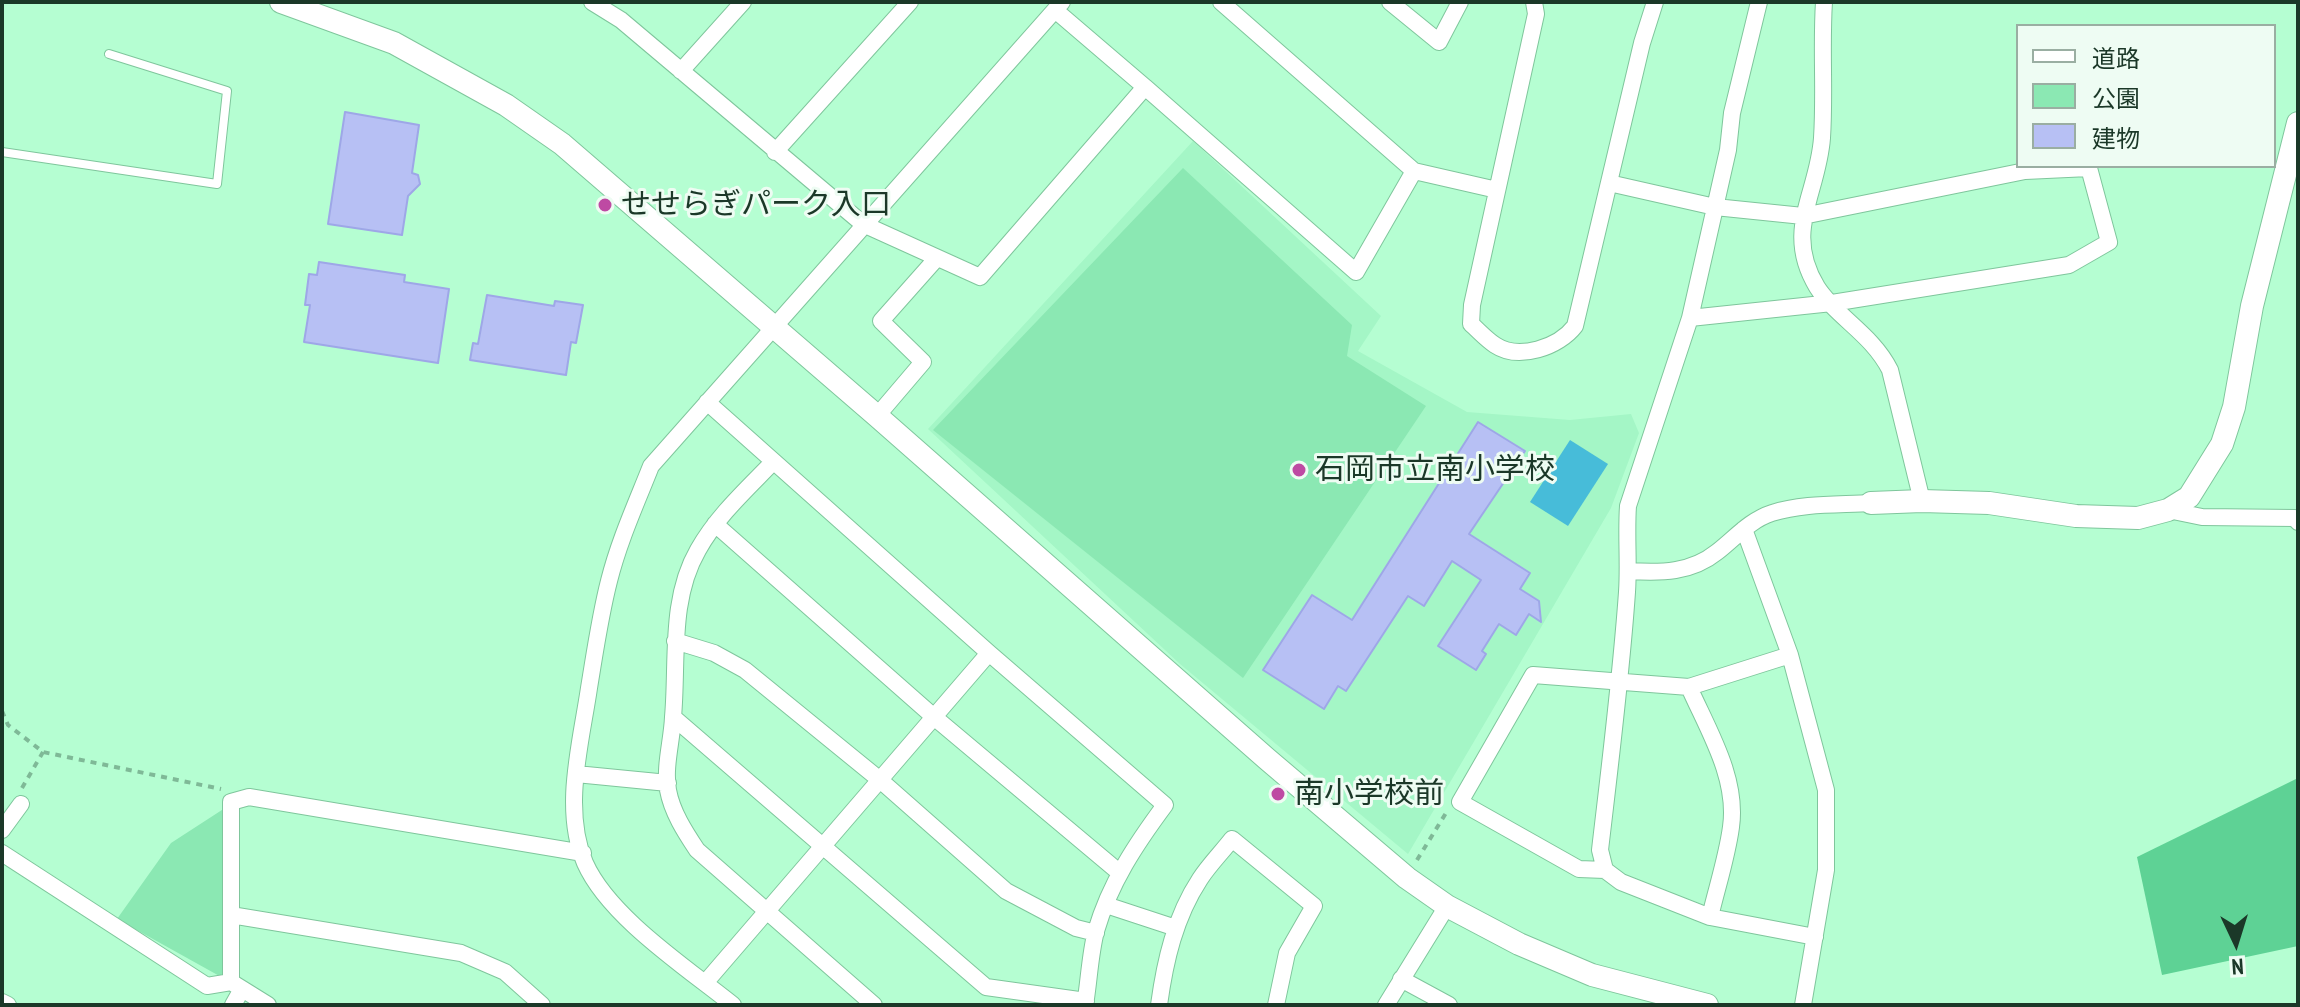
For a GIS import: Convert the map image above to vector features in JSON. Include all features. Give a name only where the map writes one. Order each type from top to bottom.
[{"type":"street","points":[[281,2],[394,43],[506,105],[562,144],[1407,878],[1447,906],[1519,944],[1592,975],[1707,1005]]},
{"type":"street","points":[[592,2],[621,20],[863,224],[980,277],[1145,87]]},
{"type":"street","points":[[681,71],[743,2]]},
{"type":"street","points":[[775,152],[910,2]]},
{"type":"street","points":[[1221,2],[1414,171],[1497,190]]},
{"type":"street","points":[[1390,2],[1439,42],[1460,2]]},
{"type":"street","points":[[1534,2],[1536,14],[1472,305],[1471,324],[1497,347],[1522,351],[1542,349],[1565,339],[1575,326],[1642,43],[1655,2]]},
{"type":"street","points":[[1605,870],[1600,850],[1629,571],[1626,535],[1628,506],[1690,318],[1728,150],[1732,113],[1759,2]]},
{"type":"street","points":[[1824,2],[1822,141],[1803,216],[1801,243],[1818,288],[1881,352],[1890,370],[1922,501]]},
{"type":"street","points":[[732,1005],[609,901],[585,863],[575,826],[576,774],[609,580],[651,466],[1059,6],[1145,87],[1356,272],[1414,171]]},
{"type":"street","points":[[1629,571],[1662,573],[1693,566],[1715,554],[1744,529],[1771,514],[1801,508],[1922,501],[1989,503],[2076,516],[2138,518],[2168,510],[2189,497],[2222,444],[2234,407],[2252,306],[2298,123]]},
{"type":"street","points":[[1609,183],[1715,207],[1803,216],[2025,171],[2089,168],[2109,242],[2069,265],[1832,303],[1690,318]]},
{"type":"street","points":[[877,416],[923,362],[881,321],[936,259]]},
{"type":"street","points":[[673,717],[986,987],[1085,1003],[1096,933],[1106,905],[1120,873],[1165,805],[707,402]]},
{"type":"street","points":[[773,462],[715,524],[696,552],[688,576],[675,641],[668,783],[680,825],[697,850],[874,1005]]},
{"type":"street","points":[[2168,510],[2202,517],[2295,518],[2298,522]]},
{"type":"street","points":[[715,524],[934,717],[1120,873]]},
{"type":"street","points":[[1744,529],[1790,655],[1826,790],[1826,870],[1803,1005]]},
{"type":"street","points":[[675,641],[714,653],[745,670],[880,780],[1006,891],[1076,928],[1096,933]]},
{"type":"street","points":[[705,983],[989,653]]},
{"type":"street","points":[[1790,655],[1689,687],[1533,675],[1460,802],[1579,869],[1605,870],[1621,882],[1710,917],[1815,937]]},
{"type":"street","points":[[1689,687],[1722,760],[1731,794],[1732,825],[1710,917]]},
{"type":"street","points":[[576,774],[668,783]]},
{"type":"street","points":[[233,1005],[237,985],[231,915],[231,802],[249,797],[583,853]]},
{"type":"street","points":[[2,830],[21,804]]},
{"type":"street","points":[[1159,1005],[1165,960],[1176,928],[1200,879],[1232,839],[1314,906],[1287,953],[1276,1005]]},
{"type":"street","points":[[2,853],[207,986],[237,985],[268,1005]]},
{"type":"street","points":[[1106,905],[1176,928]]},
{"type":"street","points":[[1386,1005],[1447,906]]},
{"type":"street","points":[[231,915],[461,953],[505,972],[542,1005]]},
{"type":"street","points":[[1401,979],[1449,1005]]},
{"type":"street","points":[[2,1002],[8,1005]]},
{"type":"lane","points":[[2,152],[217,184],[227,91],[109,54]]},
{"type":"path","points":[[2,711],[8,725],[43,752],[220,788],[231,802]]},
{"type":"path","points":[[21,804],[17,797],[43,752]]},
{"type":"path","points":[[1407,878],[1449,808],[1460,802]]},
{"type":"shaded area","name":"石岡市立南小学校","points":[[1193,141],[1381,316],[1358,351],[1467,412],[1570,420],[1631,414],[1639,433],[1611,508],[1408,854],[1180,664],[928,429]]},
{"type":"shaded area","points":[[2298,778],[2298,946],[2162,975],[2137,857]]},
{"type":"green space","points":[[1183,168],[1352,325],[1347,356],[1426,406],[1243,678],[933,430]]},
{"type":"green space","points":[[225,808],[223,978],[117,919],[171,843]]},
{"type":"water","points":[[1570,440],[1608,464],[1568,526],[1530,502]]},
{"type":"building","points":[[345,112],[419,125],[412,173],[418,175],[420,184],[408,196],[402,235],[328,224]]},
{"type":"building","points":[[319,262],[405,275],[404,282],[449,289],[438,363],[304,342],[310,305],[305,305],[309,274],[317,275]]},
{"type":"building","points":[[487,295],[554,306],[555,301],[583,305],[576,343],[571,342],[566,375],[470,360],[473,343],[478,344]]},
{"type":"building","points":[[1478,422],[1525,451],[1469,534],[1530,573],[1520,589],[1539,601],[1541,622],[1529,614],[1516,635],[1499,624],[1482,651],[1486,654],[1476,670],[1438,646],[1481,580],[1452,561],[1424,606],[1408,596],[1346,691],[1338,686],[1324,709],[1263,670],[1312,595],[1352,620]]},
{"type":"place","name":"せせらぎパーク入口","points":[[605,205]]},
{"type":"place","name":"石岡市立南小学校","points":[[1299,470]]},
{"type":"place","name":"南小学校前","points":[[1278,794]]}]
